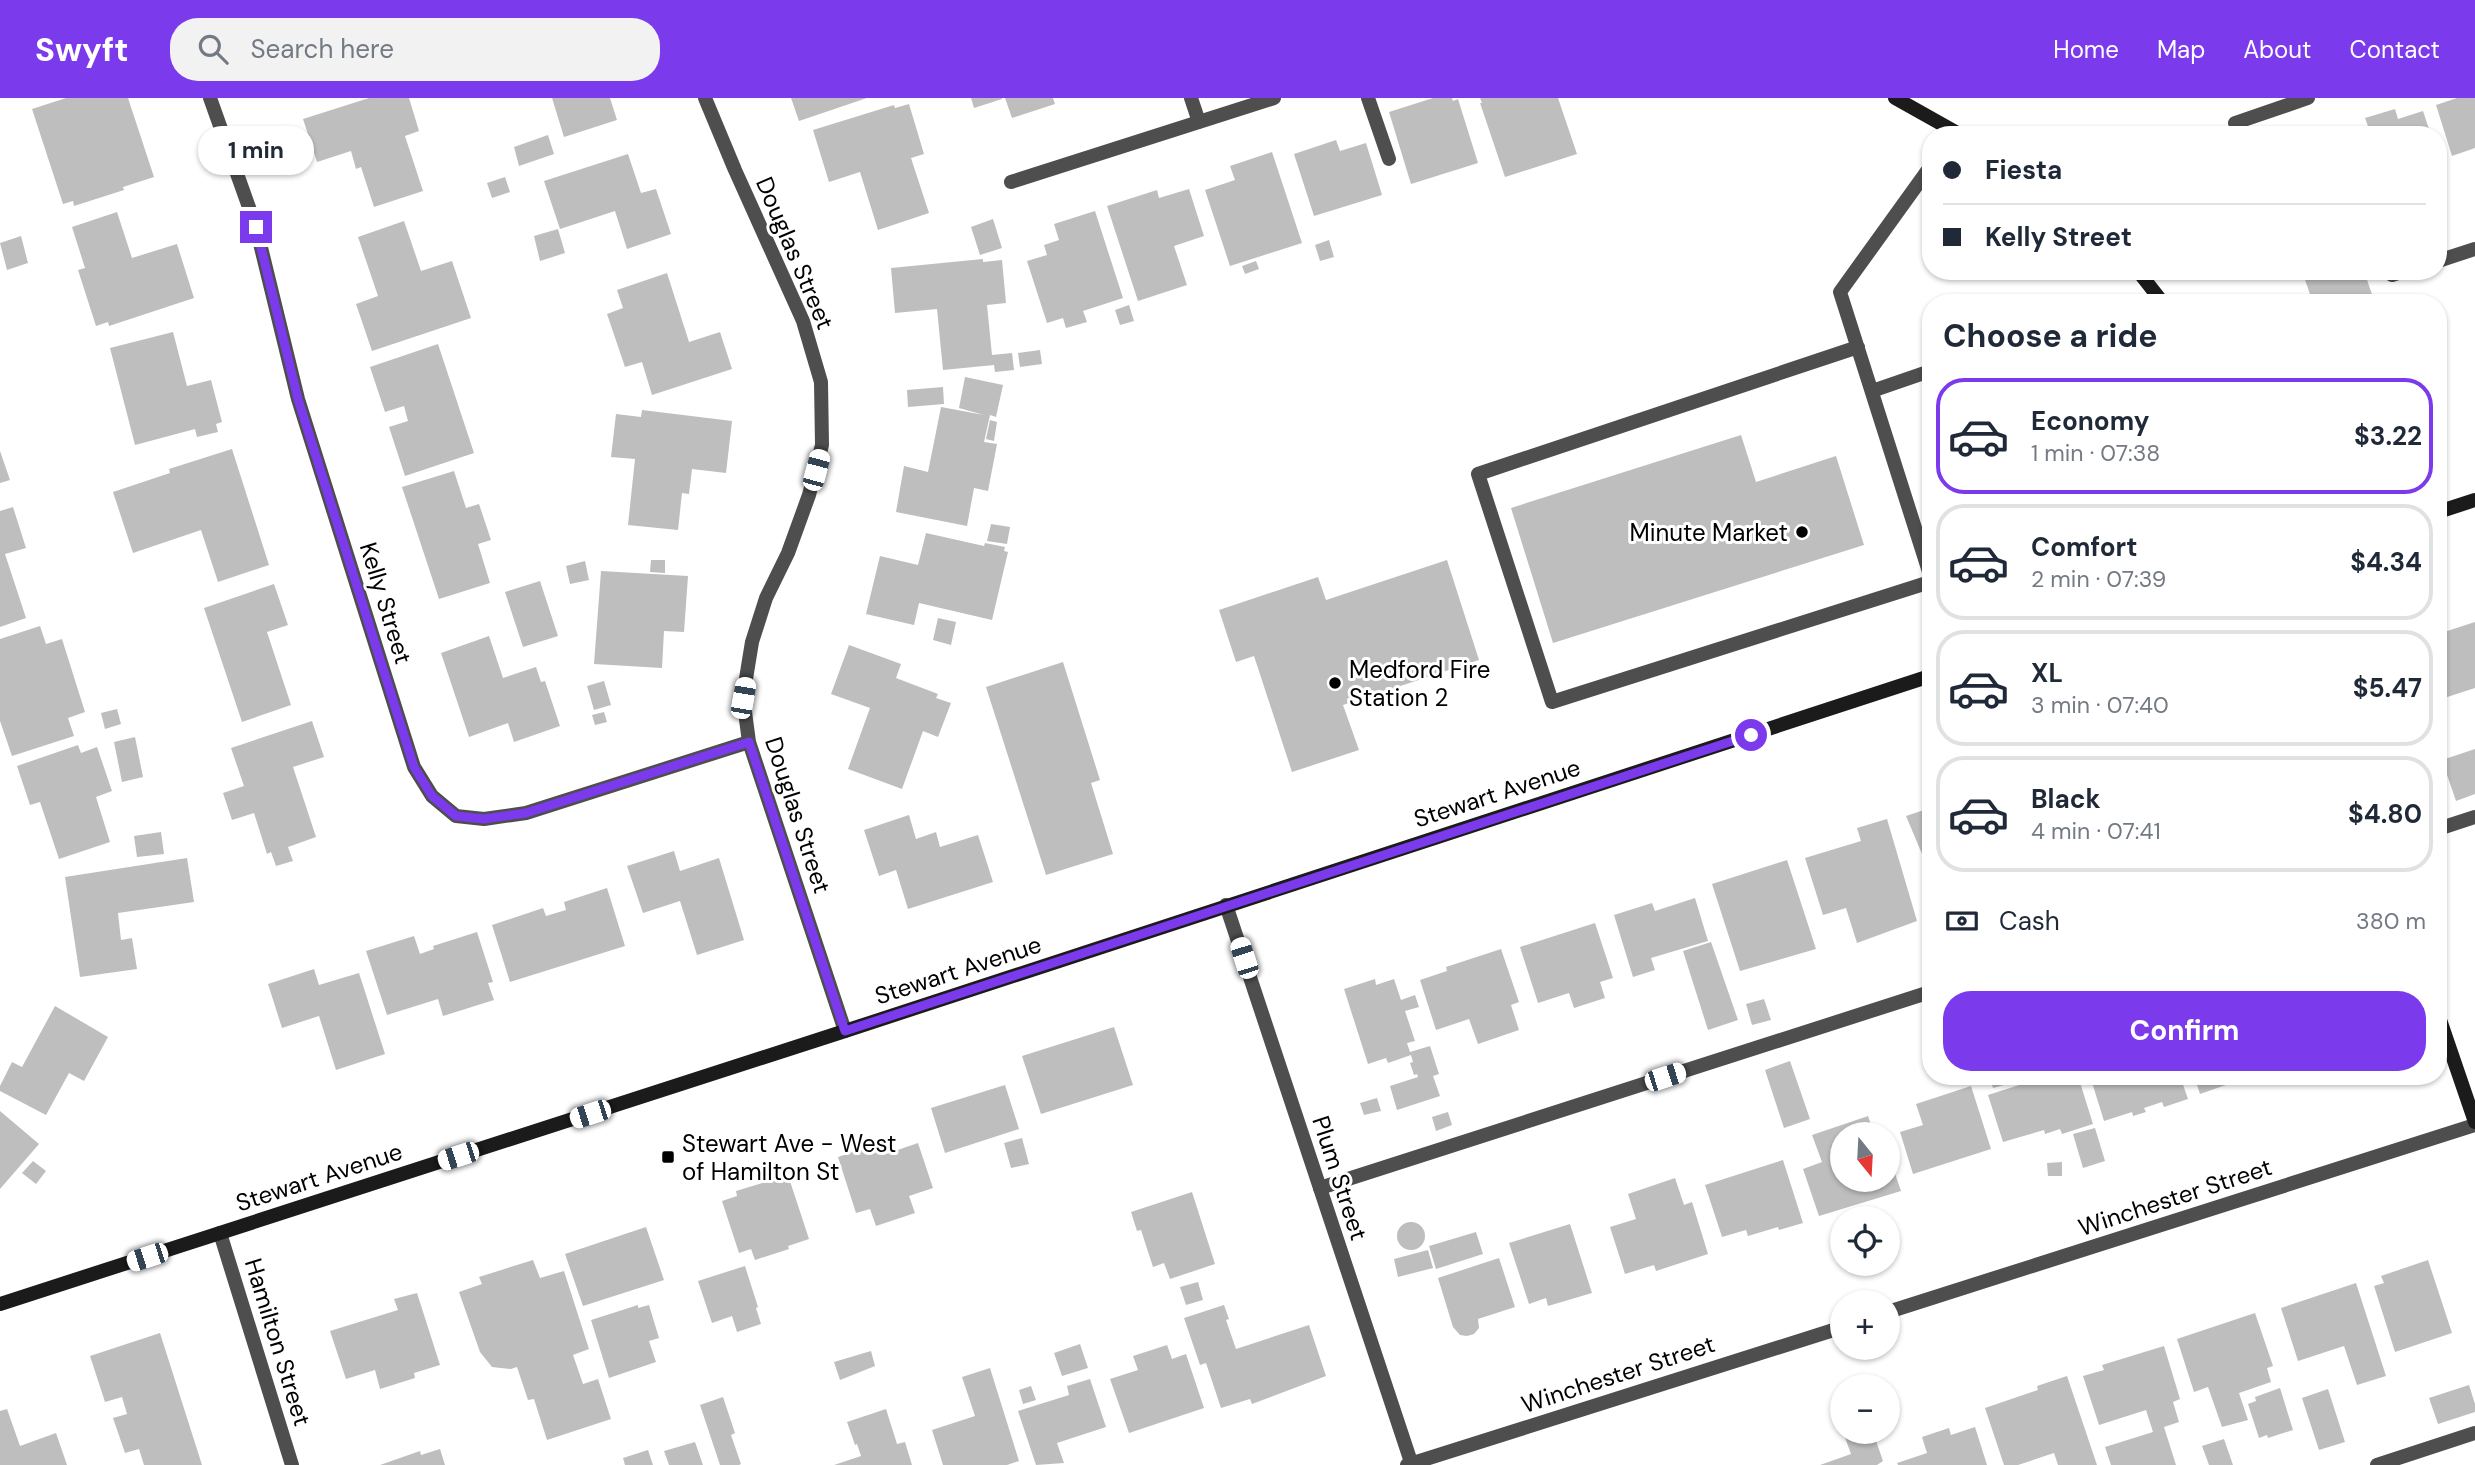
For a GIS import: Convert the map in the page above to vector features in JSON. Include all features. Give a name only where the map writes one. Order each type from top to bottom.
[{"type":"main road","points":[[1895,98],[1943,126]]},
{"type":"main road","points":[[2145,280],[2156,294]]},
{"type":"main road","points":[[2447,509],[2475,500]]},
{"type":"main road","name":"Stewart Avenue","points":[[0,1304],[1922,679]]},
{"type":"main road","points":[[2447,1041],[2475,1124]]},
{"type":"street","name":"Kelly Street","points":[[210,98],[256,227],[298,399],[414,767],[432,796],[456,816],[484,819],[526,813],[749,742]]},
{"type":"street","name":"Douglas Street","points":[[705,98],[803,321],[821,382],[822,445],[809,495],[788,553],[766,598],[752,642],[743,698],[749,742],[845,1031]]},
{"type":"street","points":[[1191,98],[1199,122]]},
{"type":"street","points":[[1011,182],[1274,98]]},
{"type":"street","points":[[1368,98],[1389,159]]},
{"type":"street","points":[[2235,123],[2308,98]]},
{"type":"street","points":[[1922,178],[1840,292],[1922,550]]},
{"type":"street","points":[[2447,258],[2475,249]]},
{"type":"street","points":[[1858,347],[1478,474],[1552,702],[1922,585]]},
{"type":"street","points":[[1872,391],[1922,374]]},
{"type":"street","points":[[2447,826],[2475,817]]},
{"type":"street","name":"Plum Street","points":[[1226,905],[1410,1464]]},
{"type":"street","points":[[1320,1188],[1922,995]]},
{"type":"street","name":"Winchester Street","points":[[1900,1308],[2475,1124]]},
{"type":"street","name":"Hamilton Street","points":[[220,1233],[292,1465]]},
{"type":"street","name":"Winchester Street","points":[[1410,1464],[1830,1330]]},
{"type":"street","points":[[2377,1465],[2475,1433]]},
{"type":"building","points":[[66,98],[128,98],[154,177],[74,206],[73,201],[63,204],[32,109]]},
{"type":"building","points":[[369,98],[409,98],[419,131],[405,136],[423,191],[374,207],[361,167],[356,169],[351,151],[317,162],[303,119]]},
{"type":"building","points":[[552,98],[610,98],[617,120],[564,137]]},
{"type":"building","points":[[791,98],[867,98],[799,121]]},
{"type":"building","points":[[971,98],[1002,98],[1002,99],[974,108]]},
{"type":"building","points":[[1005,98],[1053,98],[1055,104],[1012,118]]},
{"type":"building","points":[[1433,98],[1452,98],[1453,101],[1458,99],[1478,163],[1411,184],[1389,112]]},
{"type":"building","points":[[1480,98],[1558,98],[1577,154],[1505,177]]},
{"type":"building","points":[[2457,98],[2475,98],[2475,148],[2452,156],[2447,140],[2447,126],[2443,126],[2436,105]]},
{"type":"building","points":[[909,104],[924,154],[911,158],[929,213],[878,230],[860,172],[829,182],[813,130],[894,105],[895,108]]},
{"type":"building","points":[[2395,109],[2398,119],[2423,111],[2428,126],[2368,126],[2365,118]]},
{"type":"building","points":[[548,135],[554,154],[519,166],[514,147]]},
{"type":"building","points":[[1336,140],[1340,151],[1366,143],[1382,195],[1314,216],[1294,154]]},
{"type":"building","points":[[1272,152],[1302,243],[1230,266],[1205,190],[1235,180],[1230,166]]},
{"type":"building","points":[[628,154],[641,193],[656,189],[671,234],[627,249],[615,211],[560,229],[544,181]]},
{"type":"building","points":[[505,177],[510,192],[492,198],[487,183]]},
{"type":"building","points":[[1189,189],[1204,236],[1174,246],[1187,285],[1138,301],[1107,206],[1157,190],[1159,198]]},
{"type":"building","points":[[1095,211],[1123,298],[1083,311],[1087,322],[1066,328],[1063,318],[1047,323],[1027,261],[1047,255],[1044,245],[1059,240],[1054,224]]},
{"type":"building","points":[[117,212],[132,258],[177,244],[194,298],[109,326],[108,322],[96,326],[78,270],[85,268],[72,227]]},
{"type":"building","points":[[993,219],[1002,248],[980,255],[971,227]]},
{"type":"building","points":[[404,221],[421,271],[452,261],[471,318],[372,351],[356,304],[378,296],[358,237]]},
{"type":"building","points":[[558,229],[565,253],[540,261],[534,236]]},
{"type":"building","points":[[21,236],[28,263],[7,270],[0,243]]},
{"type":"building","points":[[1329,240],[1334,257],[1320,261],[1315,245]]},
{"type":"building","points":[[983,259],[983,262],[1002,260],[1006,303],[987,305],[992,355],[1012,353],[1014,370],[995,372],[994,365],[943,370],[937,309],[895,313],[891,268]]},
{"type":"building","points":[[1256,261],[1259,269],[1245,274],[1242,266]]},
{"type":"building","points":[[667,273],[689,342],[720,332],[732,369],[652,395],[642,362],[625,367],[607,314],[623,308],[617,290]]},
{"type":"building","points":[[2305,280],[2367,280],[2372,294],[2310,294]]},
{"type":"building","points":[[1129,305],[1134,321],[1120,325],[1115,310]]},
{"type":"building","points":[[173,332],[187,386],[211,380],[222,422],[216,424],[218,432],[197,437],[195,429],[135,445],[110,348]]},
{"type":"building","points":[[438,344],[474,453],[405,476],[389,427],[408,421],[404,406],[385,412],[370,367]]},
{"type":"building","points":[[1040,350],[1042,364],[1020,367],[1018,353]]},
{"type":"building","points":[[965,377],[1003,385],[996,417],[990,415],[984,442],[997,444],[988,491],[974,488],[967,526],[896,512],[904,466],[928,472],[941,407],[984,415],[959,408]]},
{"type":"building","points":[[943,387],[944,404],[908,407],[907,390]]},
{"type":"building","points":[[642,410],[732,421],[726,473],[692,469],[689,494],[682,493],[678,530],[628,525],[635,459],[611,457],[616,414],[641,417]]},
{"type":"building","points":[[990,420],[997,422],[994,441],[986,439]]},
{"type":"building","points":[[1741,435],[1756,482],[1836,456],[1864,545],[1553,643],[1511,508]]},
{"type":"building","points":[[232,449],[269,565],[218,582],[201,530],[133,553],[113,492],[170,473],[169,469]]},
{"type":"building","points":[[0,451],[10,480],[0,483]]},
{"type":"building","points":[[454,471],[466,508],[479,504],[491,540],[478,544],[490,583],[439,599],[402,487]]},
{"type":"building","points":[[13,507],[26,548],[5,554],[26,618],[0,627],[0,511]]},
{"type":"building","points":[[991,524],[1010,527],[1007,544],[987,541]]},
{"type":"building","points":[[926,533],[984,546],[985,543],[1005,547],[1004,551],[1008,552],[992,620],[919,603],[914,625],[866,614],[880,556],[918,565]]},
{"type":"building","points":[[651,560],[665,560],[665,573],[650,572]]},
{"type":"building","name":"Medford Fire Station 2","points":[[1447,560],[1479,660],[1343,705],[1359,750],[1292,772],[1254,656],[1236,662],[1219,610],[1318,577],[1326,600]]},
{"type":"building","points":[[585,561],[589,580],[570,584],[566,566]]},
{"type":"building","points":[[601,571],[688,576],[684,632],[664,631],[662,668],[594,664]]},
{"type":"building","points":[[540,581],[558,636],[523,647],[505,592]]},
{"type":"building","points":[[274,584],[288,625],[267,632],[291,705],[242,722],[204,608]]},
{"type":"building","points":[[938,618],[956,622],[951,645],[933,640]]},
{"type":"building","points":[[2475,622],[2475,688],[2447,697],[2447,631]]},
{"type":"building","points":[[40,626],[46,644],[62,639],[85,712],[68,718],[74,736],[12,756],[0,721],[0,639]]},
{"type":"building","points":[[489,636],[503,678],[536,667],[541,682],[545,681],[560,726],[514,742],[508,723],[469,737],[441,653]]},
{"type":"building","points":[[849,645],[901,664],[896,678],[938,694],[936,698],[951,703],[938,737],[923,731],[902,789],[848,769],[870,708],[831,694]]},
{"type":"building","points":[[1063,662],[1100,780],[1091,783],[1113,854],[1046,875],[986,687]]},
{"type":"building","points":[[604,681],[611,705],[594,710],[587,686]]},
{"type":"building","points":[[117,709],[121,724],[105,729],[101,713]]},
{"type":"building","points":[[604,712],[607,722],[595,725],[592,715]]},
{"type":"building","points":[[312,721],[324,757],[293,767],[316,837],[288,847],[293,861],[276,866],[271,852],[267,854],[254,813],[232,820],[223,793],[244,786],[231,748]]},
{"type":"building","points":[[135,737],[143,777],[122,782],[114,742]]},
{"type":"building","points":[[78,745],[81,753],[97,747],[112,791],[96,797],[110,842],[59,859],[40,802],[30,805],[17,766]]},
{"type":"building","points":[[2475,749],[2475,794],[2456,801],[2447,775],[2447,758]]},
{"type":"building","points":[[1922,811],[1922,854],[1906,816]]},
{"type":"building","points":[[909,815],[916,839],[936,832],[940,847],[978,835],[993,882],[908,909],[896,870],[879,876],[864,830]]},
{"type":"building","points":[[1887,819],[1917,921],[1857,943],[1846,908],[1823,915],[1805,858],[1861,841],[1857,828]]},
{"type":"building","points":[[161,832],[164,854],[137,857],[134,836]]},
{"type":"building","points":[[674,851],[680,871],[719,858],[744,940],[697,955],[680,901],[643,913],[627,866]]},
{"type":"building","points":[[187,858],[194,902],[118,913],[121,940],[132,938],[137,969],[80,977],[65,877]]},
{"type":"building","points":[[1787,860],[1816,949],[1740,971],[1712,884]]},
{"type":"building","points":[[607,888],[625,946],[510,982],[492,925],[543,908],[546,916],[566,910],[564,902]]},
{"type":"building","points":[[1695,898],[1708,941],[1651,958],[1655,970],[1633,977],[1614,915],[1652,903],[1655,911]]},
{"type":"building","points":[[1595,923],[1613,978],[1600,982],[1605,998],[1574,1008],[1569,993],[1538,1003],[1520,947]]},
{"type":"building","points":[[477,932],[493,982],[488,983],[494,1000],[443,1016],[438,999],[387,1015],[366,951],[414,936],[420,954],[434,949],[433,946]]},
{"type":"building","points":[[1711,942],[1738,1020],[1708,1030],[1683,951]]},
{"type":"building","points":[[1501,949],[1519,1002],[1511,1005],[1519,1030],[1478,1044],[1469,1019],[1436,1030],[1420,980],[1447,971],[1446,967]]},
{"type":"building","points":[[314,969],[319,985],[359,973],[385,1054],[336,1070],[319,1016],[282,1028],[268,984]]},
{"type":"building","points":[[1375,979],[1376,985],[1394,979],[1401,1000],[1415,995],[1419,1007],[1405,1011],[1415,1041],[1407,1043],[1410,1052],[1430,1046],[1439,1074],[1433,1076],[1440,1096],[1397,1110],[1390,1086],[1418,1077],[1417,1074],[1414,1075],[1410,1063],[1413,1062],[1411,1055],[1388,1063],[1386,1058],[1368,1064],[1344,989]]},
{"type":"building","points":[[1764,999],[1771,1020],[1752,1025],[1746,1004]]},
{"type":"building","points":[[55,1006],[108,1037],[84,1081],[69,1073],[46,1115],[0,1091],[0,1086],[12,1062],[22,1067]]},
{"type":"building","points":[[1114,1027],[1133,1085],[1041,1114],[1022,1056]]},
{"type":"building","points":[[1790,1061],[1810,1119],[1784,1128],[1765,1070]]},
{"type":"building","points":[[1005,1085],[1019,1129],[945,1153],[931,1108]]},
{"type":"building","points":[[2019,1085],[2081,1085],[2093,1124],[2062,1134],[2060,1129],[2045,1134],[2044,1130],[2003,1142],[1988,1095]]},
{"type":"building","points":[[2093,1085],[2183,1085],[2188,1099],[2164,1107],[2162,1102],[2144,1108],[2146,1112],[2133,1116],[2132,1112],[2104,1121]]},
{"type":"building","points":[[2197,1085],[2226,1085],[2200,1094]]},
{"type":"building","points":[[1971,1086],[1991,1149],[1913,1174],[1900,1132],[1923,1125],[1916,1104]]},
{"type":"building","points":[[1377,1098],[1381,1111],[1364,1115],[1360,1103]]},
{"type":"building","points":[[0,1111],[39,1144],[0,1189]]},
{"type":"building","points":[[1448,1112],[1452,1125],[1436,1131],[1432,1117]]},
{"type":"building","points":[[1868,1116],[1870,1122],[1850,1122]]},
{"type":"building","points":[[2095,1128],[2105,1161],[2083,1168],[2073,1134]]},
{"type":"building","points":[[1830,1129],[1830,1192],[1898,1192],[1852,1206],[1830,1206],[1830,1213],[1819,1216],[1803,1169],[1822,1162],[1812,1135]]},
{"type":"building","points":[[1022,1138],[1029,1164],[1011,1168],[1004,1143]]},
{"type":"building","points":[[879,1143],[883,1155],[918,1143],[933,1188],[909,1196],[915,1213],[876,1226],[870,1209],[856,1213],[838,1157]]},
{"type":"building","points":[[1783,1160],[1803,1223],[1748,1236],[1746,1230],[1722,1237],[1705,1185]]},
{"type":"building","points":[[33,1161],[46,1171],[36,1184],[22,1173]]},
{"type":"building","points":[[2062,1162],[2062,1176],[2048,1176],[2047,1163]]},
{"type":"building","points":[[788,1175],[809,1239],[755,1260],[751,1249],[739,1253],[722,1201],[737,1196],[736,1191]]},
{"type":"building","points":[[1675,1178],[1684,1205],[1692,1202],[1708,1254],[1656,1271],[1654,1265],[1625,1274],[1610,1227],[1636,1219],[1628,1194]]},
{"type":"building","points":[[1192,1192],[1215,1264],[1170,1279],[1164,1263],[1153,1267],[1141,1230],[1137,1231],[1131,1212]]},
{"type":"building","points":[[1411,1222],[1421,1226],[1425,1236],[1421,1246],[1411,1250],[1401,1246],[1397,1236],[1401,1226]]},
{"type":"building","points":[[1570,1224],[1592,1293],[1548,1306],[1546,1298],[1529,1304],[1509,1243]]},
{"type":"building","points":[[646,1227],[664,1280],[583,1306],[565,1254]]},
{"type":"building","points":[[1476,1232],[1483,1254],[1436,1269],[1429,1246]]},
{"type":"building","points":[[1428,1250],[1433,1268],[1398,1277],[1394,1259]]},
{"type":"building","points":[[1499,1258],[1515,1307],[1478,1319],[1479,1328],[1474,1334],[1460,1335],[1453,1327],[1438,1278]]},
{"type":"building","points":[[533,1260],[540,1278],[564,1271],[589,1349],[573,1355],[583,1384],[598,1379],[611,1419],[547,1440],[534,1399],[528,1400],[517,1367],[492,1367],[480,1352],[459,1292],[482,1284],[479,1277]]},
{"type":"building","points":[[2428,1260],[2452,1333],[2395,1352],[2374,1286],[2384,1283],[2381,1276]]},
{"type":"building","points":[[745,1266],[761,1324],[737,1332],[732,1316],[712,1323],[698,1281]]},
{"type":"building","points":[[1198,1282],[1203,1300],[1186,1305],[1180,1287]]},
{"type":"building","points":[[2356,1283],[2386,1376],[2357,1385],[2344,1346],[2298,1361],[2281,1308]]},
{"type":"building","points":[[417,1293],[440,1365],[414,1373],[415,1378],[380,1389],[375,1370],[346,1379],[330,1331],[398,1310],[394,1299]]},
{"type":"building","points":[[638,1305],[638,1308],[649,1305],[659,1338],[649,1341],[656,1362],[609,1378],[591,1320]]},
{"type":"building","points":[[1224,1305],[1236,1349],[1309,1325],[1326,1376],[1252,1404],[1250,1399],[1221,1408],[1206,1363],[1200,1365],[1184,1318]]},
{"type":"building","points":[[2255,1313],[2273,1366],[2267,1368],[2271,1382],[2239,1393],[2248,1420],[2222,1427],[2208,1387],[2194,1392],[2177,1339]]},
{"type":"building","points":[[160,1333],[202,1465],[144,1465],[139,1449],[125,1453],[113,1418],[127,1414],[122,1397],[105,1402],[90,1356]]},
{"type":"building","points":[[1080,1344],[1088,1368],[1062,1376],[1054,1353]]},
{"type":"building","points":[[1167,1345],[1172,1359],[1186,1354],[1204,1408],[1129,1433],[1110,1379],[1138,1370],[1133,1356]]},
{"type":"building","points":[[2164,1346],[2180,1399],[2173,1402],[2179,1422],[2164,1427],[2176,1465],[2111,1465],[2105,1447],[2153,1432],[2146,1410],[2099,1425],[2083,1376],[2104,1370],[2102,1365]]},
{"type":"building","points":[[871,1351],[875,1366],[840,1380],[834,1362]]},
{"type":"building","points":[[990,1368],[1019,1461],[1007,1465],[943,1465],[932,1430],[975,1416],[962,1377]]},
{"type":"building","points":[[2067,1376],[2097,1465],[2058,1465],[2054,1453],[2018,1465],[2004,1465],[1985,1408],[2038,1390],[2037,1386]]},
{"type":"building","points":[[1090,1379],[1106,1427],[1057,1443],[1064,1463],[1036,1465],[1018,1411],[1069,1395],[1067,1386]]},
{"type":"building","points":[[2469,1385],[2475,1412],[2438,1424],[2429,1398]]},
{"type":"building","points":[[1031,1386],[1036,1400],[1023,1404],[1019,1390]]},
{"type":"building","points":[[2280,1388],[2293,1430],[2259,1438],[2248,1404],[2256,1401],[2255,1397]]},
{"type":"building","points":[[2328,1389],[2345,1442],[2319,1450],[2302,1398]]},
{"type":"building","points":[[723,1397],[735,1433],[731,1435],[741,1464],[739,1465],[720,1465],[700,1405]]},
{"type":"building","points":[[7,1409],[20,1446],[56,1433],[67,1465],[0,1465],[0,1411]]},
{"type":"building","points":[[886,1409],[897,1444],[905,1442],[912,1465],[834,1465],[861,1456],[847,1422]]},
{"type":"building","points":[[1975,1427],[1987,1465],[1897,1463],[1927,1453],[1922,1437],[1949,1428],[1951,1435]]},
{"type":"building","points":[[2224,1439],[2233,1465],[2209,1465],[2202,1446]]},
{"type":"building","points":[[695,1442],[703,1465],[669,1465],[664,1451]]},
{"type":"building","points":[[1847,1444],[1877,1444],[1883,1461],[1877,1465],[1820,1465],[1851,1454]]},
{"type":"building","points":[[440,1449],[445,1465],[380,1465],[420,1451],[421,1455]]},
{"type":"building","points":[[648,1450],[653,1465],[625,1465],[623,1458]]},
{"type":"place","name":"Minute Market","points":[[1802,532]]},
{"type":"place","name":"Medford Fire Station 2","points":[[1335,683]]},
{"type":"place","name":"Stewart Ave - West of Hamilton St","points":[[668,1157]]},
{"type":"route","points":[[256,227],[298,399],[414,767],[432,796],[456,816],[484,819],[526,813],[749,742],[845,1031],[1751,735]]}]
